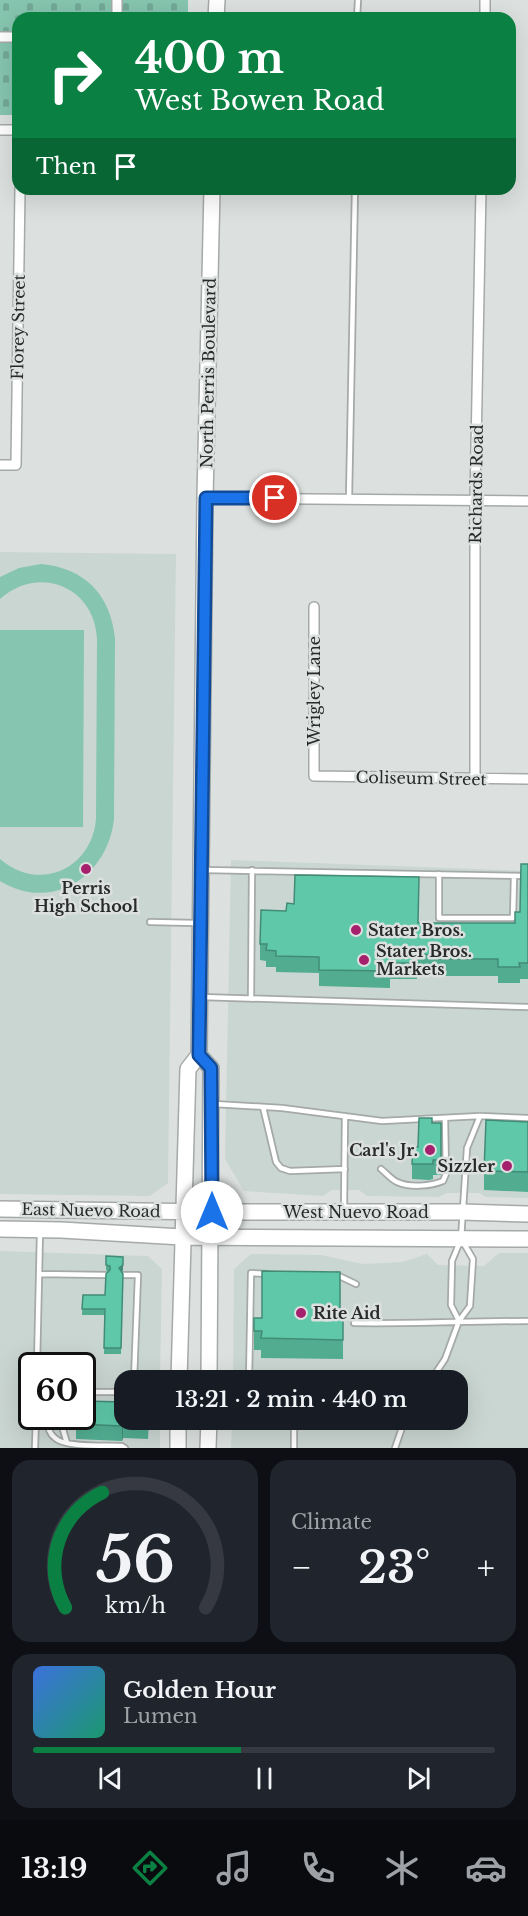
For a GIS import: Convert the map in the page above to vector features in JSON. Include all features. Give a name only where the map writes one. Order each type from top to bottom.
[{"type":"main road","name":"North Perris Boulevard","points":[[209,1370],[212,1212],[211,1068],[199,1055],[212,195]]},
{"type":"main road","points":[[179,1370],[188,1069],[199,1055]]},
{"type":"main road","name":"East Nuevo Road","points":[[0,1209],[183,1211]]},
{"type":"main road","name":"West Nuevo Road","points":[[183,1211],[528,1214]]},
{"type":"main road","name":"East Nuevo Road","points":[[0,1229],[211,1237]]},
{"type":"main road","name":"West Nuevo Road","points":[[211,1237],[528,1239]]},
{"type":"main road","points":[[177,1448],[178,1430]]},
{"type":"main road","points":[[208,1448],[209,1430]]},
{"type":"street","name":"Florey Street","points":[[0,465],[16,465],[20,195]]},
{"type":"street","name":"Richards Road","points":[[475,779],[475,501],[481,195]]},
{"type":"street","points":[[206,498],[528,501]]},
{"type":"street","name":"Wrigley Lane","points":[[314,607],[314,776]]},
{"type":"street","name":"Coliseum Street","points":[[314,776],[528,779]]},
{"type":"lane","points":[[349,499],[356,195]]},
{"type":"lane","points":[[201,870],[528,876]]},
{"type":"lane","points":[[251,998],[252,870]]},
{"type":"lane","points":[[439,874],[439,918],[513,918],[514,876]]},
{"type":"lane","points":[[150,922],[200,924]]},
{"type":"lane","points":[[200,997],[528,1007]]},
{"type":"lane","points":[[211,1104],[263,1107],[381,1121],[480,1116],[528,1119]]},
{"type":"lane","points":[[263,1107],[276,1162],[281,1168],[290,1171],[345,1169]]},
{"type":"lane","points":[[344,1212],[345,1116]]},
{"type":"lane","points":[[459,1321],[451,1305],[452,1261],[461,1239],[466,1148],[480,1116]]},
{"type":"lane","points":[[381,1169],[396,1182],[406,1185],[434,1185],[443,1181],[446,1174],[445,1118]]},
{"type":"lane","points":[[37,1352],[40,1230]]},
{"type":"lane","points":[[438,1370],[445,1359],[459,1321],[470,1306],[473,1259],[461,1239]]},
{"type":"lane","points":[[249,1370],[250,1273],[273,1274]]},
{"type":"lane","points":[[39,1274],[106,1275]]},
{"type":"lane","points":[[123,1275],[138,1275],[134,1370]]},
{"type":"lane","points":[[329,1275],[340,1275],[356,1284]]},
{"type":"lane","points":[[354,1323],[528,1321]]},
{"type":"lane","points":[[96,1392],[114,1392]]},
{"type":"lane","points":[[35,1448],[36,1430]]},
{"type":"lane","points":[[49,1430],[55,1439],[67,1443],[126,1448]]},
{"type":"lane","points":[[63,1430],[67,1443]]},
{"type":"lane","points":[[294,1430],[294,1448]]},
{"type":"lane","points":[[394,1448],[401,1430]]},
{"type":"shaded area","name":"Perris High School","points":[[0,552],[176,554],[168,1183],[150,1196],[0,1194]]},
{"type":"shaded area","points":[[231,860],[528,871],[528,1198],[486,1197],[479,1193],[447,1193],[438,1197],[367,1196],[359,1190],[332,1190],[323,1196],[244,1191],[225,1159]]},
{"type":"shaded area","points":[[0,1251],[148,1256],[162,1269],[160,1370],[114,1370],[114,1430],[160,1430],[160,1448],[0,1448]]},
{"type":"shaded area","points":[[499,1253],[528,1253],[528,1448],[231,1448],[232,1430],[468,1430],[468,1370],[233,1370],[234,1269],[251,1254],[321,1255],[363,1264],[403,1262],[427,1254],[438,1265],[484,1266]]},
{"type":"green space","points":[[0,0],[188,0],[188,12],[12,12],[12,115],[0,115]]},
{"type":"green space","points":[[41,564],[71,571],[83,578],[93,586],[108,609],[115,639],[114,819],[110,839],[101,857],[89,872],[74,883],[57,890],[39,893],[20,890],[0,881],[0,859],[15,869],[31,874],[46,874],[61,870],[74,863],[85,851],[96,819],[97,639],[94,621],[76,594],[62,586],[31,583],[15,589],[0,599],[0,577],[19,568]]},
{"type":"green space","points":[[0,630],[84,630],[83,827],[0,827]]},
{"type":"building","points":[[521,864],[528,864],[528,963],[519,963],[520,967],[498,967],[498,959],[435,959],[435,955],[417,954],[417,963],[390,963],[390,971],[319,970],[319,957],[276,956],[276,951],[266,950],[267,944],[260,944],[261,910],[286,911],[287,903],[294,904],[295,875],[419,877],[418,923],[515,923],[515,912],[520,912]]},
{"type":"building","points":[[419,1118],[432,1118],[432,1123],[441,1123],[441,1160],[433,1160],[433,1164],[412,1164],[413,1147],[418,1147]]},
{"type":"building","name":"Sizzler","points":[[486,1120],[528,1122],[528,1172],[484,1171]]},
{"type":"building","points":[[106,1256],[123,1257],[123,1265],[119,1268],[123,1274],[121,1348],[104,1348],[105,1309],[82,1309],[83,1295],[105,1295],[106,1274],[110,1270],[110,1266],[106,1265]]},
{"type":"building","name":"Rite Aid","points":[[262,1271],[340,1272],[340,1315],[343,1315],[343,1340],[261,1338],[262,1331],[254,1331],[254,1318],[262,1318]]},
{"type":"building","points":[[96,1401],[114,1402],[114,1426],[96,1425]]},
{"type":"place","name":"Perris High School","points":[[86,869]]},
{"type":"place","name":"Stater Bros.","points":[[356,930]]},
{"type":"place","name":"Stater Bros. Markets","points":[[364,960]]},
{"type":"place","name":"Carl's Jr.","points":[[430,1150]]},
{"type":"place","name":"Sizzler","points":[[507,1166]]},
{"type":"place","name":"Rite Aid","points":[[301,1313]]},
{"type":"route","points":[[212,1212],[211,1068],[199,1055],[206,498],[275,498]]}]
